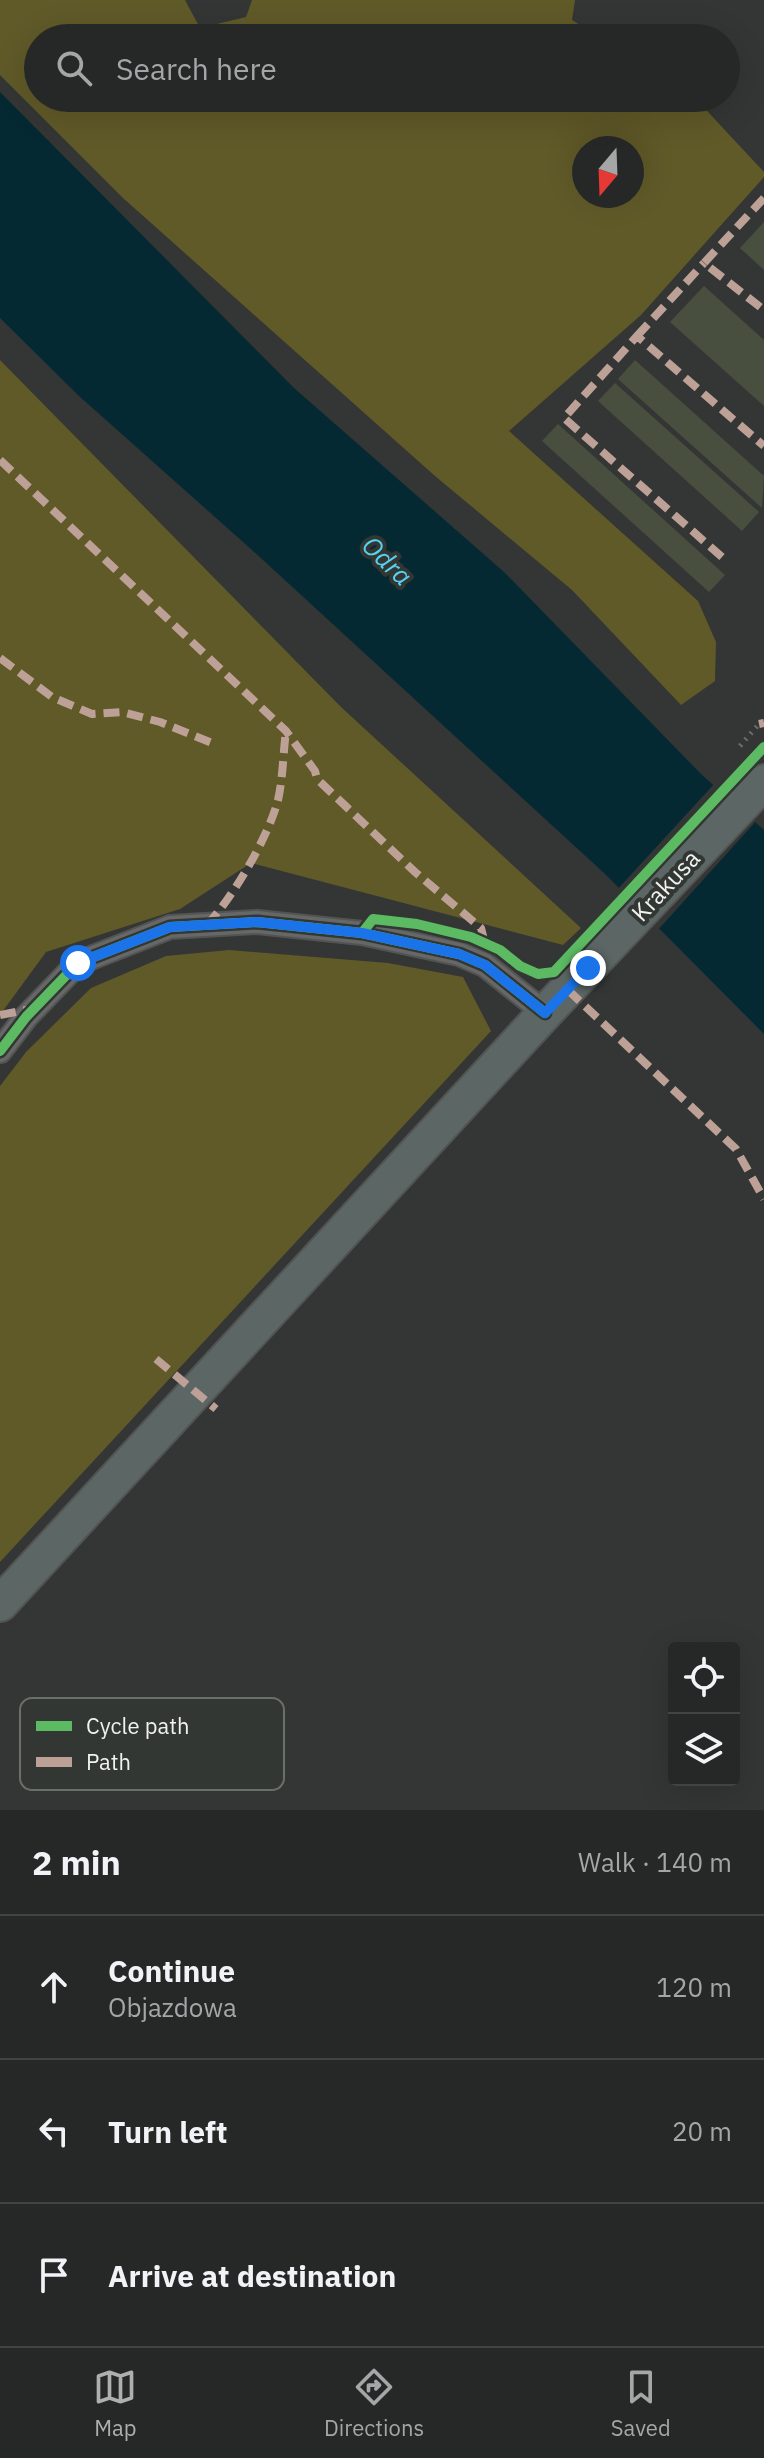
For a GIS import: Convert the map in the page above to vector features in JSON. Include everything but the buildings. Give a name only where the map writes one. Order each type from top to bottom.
[{"type":"main road","name":"Krakusa","points":[[0,1604],[88,1505],[764,782]]},
{"type":"street","points":[[0,1051],[26,1017],[78,963],[170,927],[257,922],[362,933],[459,954],[567,990]]},
{"type":"path","points":[[740,746],[759,724]]},
{"type":"shaded area","points":[[0,0],[185,0],[198,24],[24,24],[24,99],[0,75]]},
{"type":"shaded area","points":[[252,0],[575,0],[572,20],[578,24],[217,24],[246,17]]},
{"type":"shaded area","points":[[37,112],[708,112],[764,172],[764,177],[641,315],[509,431],[698,601],[716,642],[715,681],[681,705],[572,590],[435,476],[123,198]]},
{"type":"shaded area","points":[[0,360],[341,707],[581,928],[563,945],[251,863],[180,909],[46,952],[0,1015]]},
{"type":"shaded area","points":[[229,950],[388,963],[463,977],[491,1031],[0,1562],[0,1086],[26,1052],[91,988],[166,956]]},
{"type":"water","name":"Odra","points":[[0,92],[294,388],[504,572],[702,775],[764,830],[764,1034],[604,873],[79,396],[0,318]]},
{"type":"pier","points":[[716,782],[758,819],[656,932],[616,891]]},
{"type":"marked path","points":[[764,198],[704,263],[764,310]]},
{"type":"marked path","points":[[637,336],[704,263]]},
{"type":"marked path","points":[[722,557],[564,418],[637,336],[764,446]]},
{"type":"marked path","points":[[0,460],[286,731],[315,771],[317,779],[415,872],[481,928],[485,944]]},
{"type":"marked path","points":[[0,658],[52,697],[92,714],[122,712],[160,722],[212,743]]},
{"type":"marked path","points":[[759,724],[764,723]]},
{"type":"marked path","points":[[207,925],[228,899],[248,866],[273,815],[280,792],[286,731]]},
{"type":"marked path","points":[[568,990],[736,1149],[764,1199]]},
{"type":"marked path","points":[[0,1015],[31,1009]]},
{"type":"marked path","points":[[156,1359],[216,1409]]},
{"type":"cycle path","points":[[362,933],[373,919],[417,924],[471,937],[500,950],[520,966],[538,974],[554,972],[764,747]]},
{"type":"cycle path","points":[[0,1051],[26,1017],[78,963],[170,927],[257,922],[362,933],[459,954],[485,965],[545,1013]]},
{"type":"route","points":[[78,963],[170,927],[257,922],[362,933],[459,954],[485,965],[545,1013],[588,968]]}]
